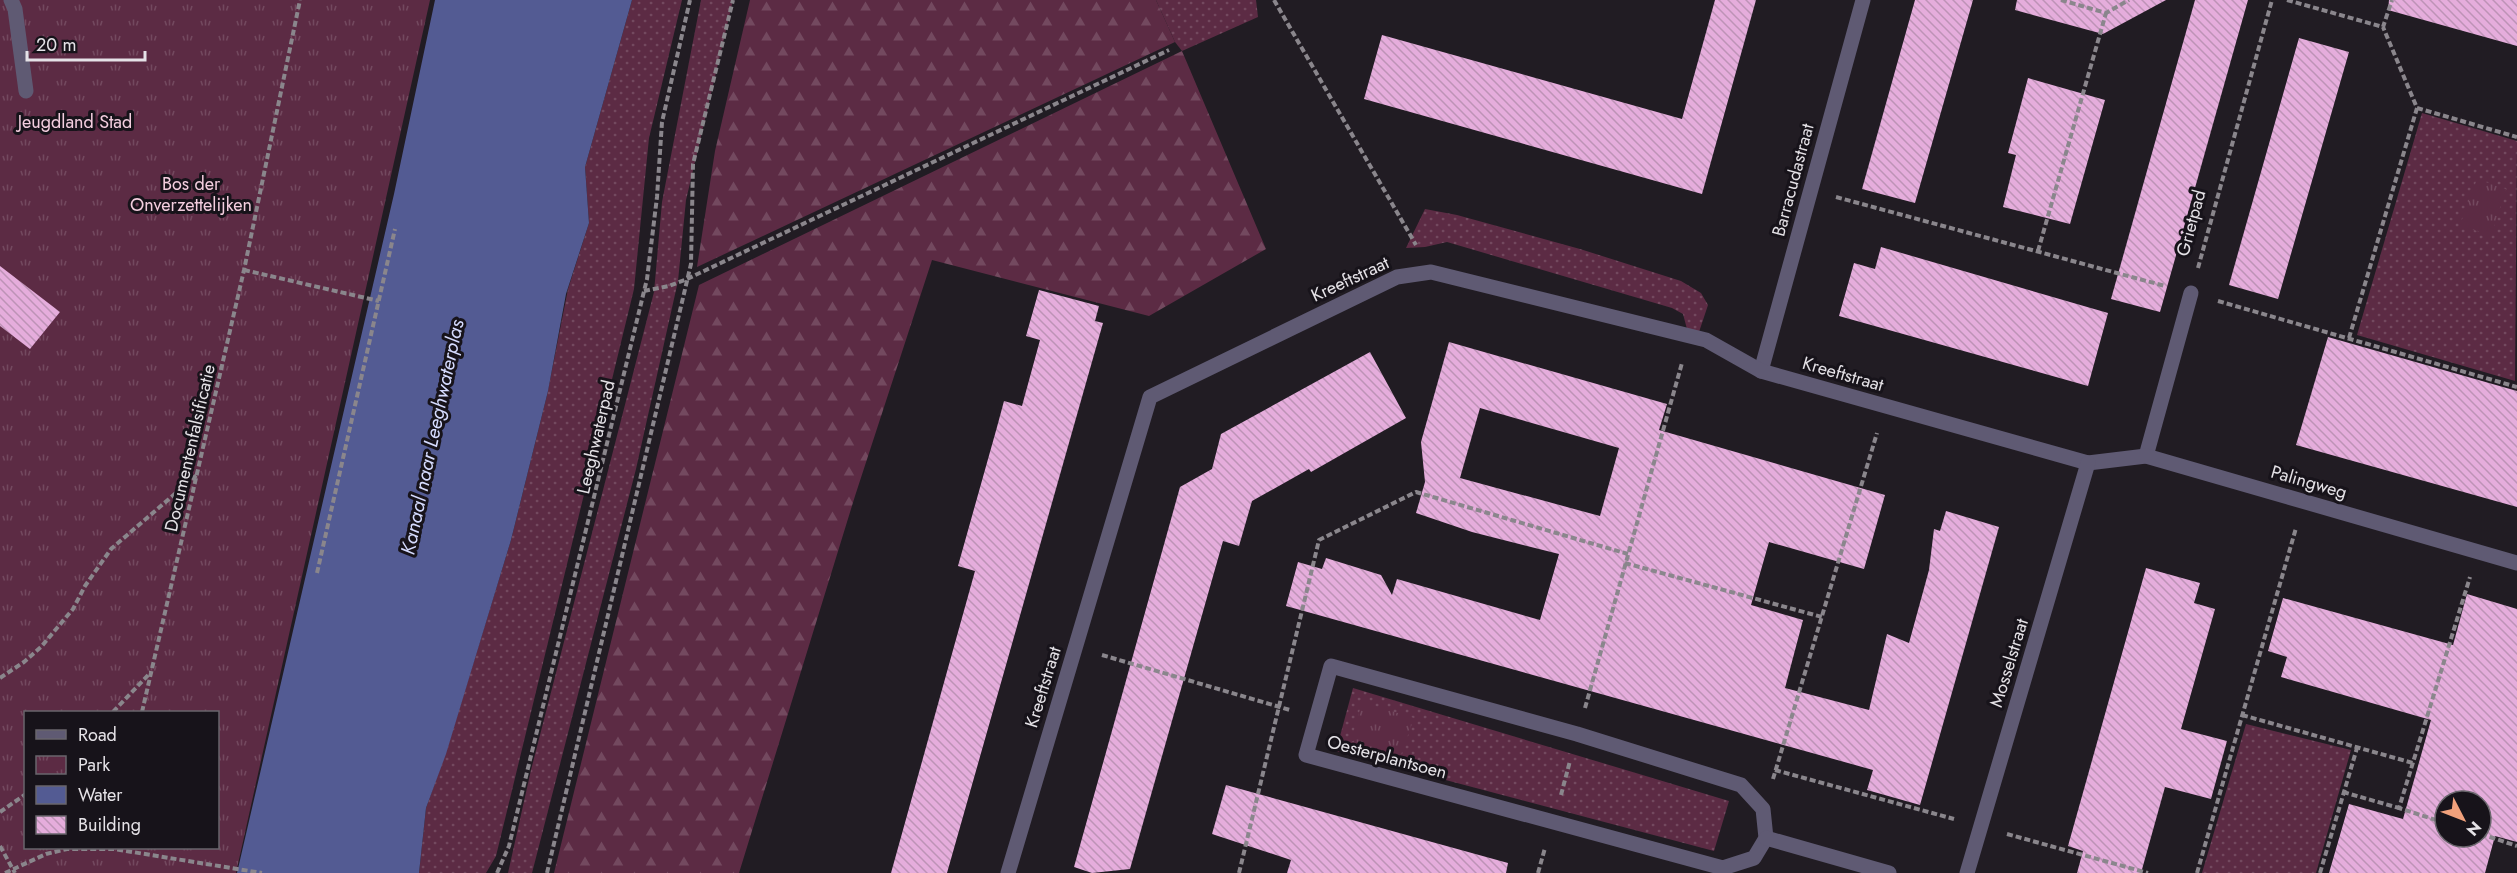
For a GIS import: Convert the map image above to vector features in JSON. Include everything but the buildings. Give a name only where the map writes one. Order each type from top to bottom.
[{"type":"street","points":[[11,0],[15,9],[26,92]]},
{"type":"street","name":"Barracudastraat","points":[[1761,371],[1863,0]]},
{"type":"street","name":"Kreeftstraat","points":[[1008,873],[1150,397],[1397,277],[1431,272],[1706,340],[1761,371],[2088,463]]},
{"type":"street","points":[[2146,456],[2191,293]]},
{"type":"street","name":"Palingweg","points":[[2088,463],[2146,456],[2517,563]]},
{"type":"street","name":"Mosselstraat","points":[[1967,873],[2088,463]]},
{"type":"street","name":"Oesterplantsoen","points":[[1763,809],[1741,785],[1577,734],[1331,666],[1306,755],[1723,868],[1754,858],[1766,838]]},
{"type":"street","points":[[1763,809],[1766,838],[1889,873]]},
{"type":"path","name":"Documentenfalsificatie","points":[[142,711],[199,474],[300,0]]},
{"type":"path","name":"Leeghwaterpad","points":[[496,873],[509,846],[645,291],[657,197],[662,122],[690,0]]},
{"type":"path","points":[[547,873],[691,264],[693,164],[733,0]]},
{"type":"path","points":[[1274,0],[1431,272]]},
{"type":"path","points":[[2061,0],[2106,13]]},
{"type":"path","points":[[2038,251],[2106,13],[2128,0]]},
{"type":"path","name":"Grietpad","points":[[2191,293],[2272,0]]},
{"type":"path","points":[[2287,0],[2383,27]]},
{"type":"path","points":[[2349,338],[2417,108],[2383,27],[2392,0]]},
{"type":"path","points":[[645,291],[687,279],[1169,50]]},
{"type":"path","points":[[2417,108],[2517,137]]},
{"type":"path","points":[[317,573],[395,229]]},
{"type":"path","points":[[244,270],[379,301]]},
{"type":"path","points":[[1538,873],[1690,336]]},
{"type":"path","points":[[1763,809],[1885,406]]},
{"type":"path","points":[[0,678],[24,662],[41,646],[73,609],[85,586],[111,549],[199,474]]},
{"type":"path","points":[[1239,873],[1319,540],[1416,492],[1628,554]]},
{"type":"path","points":[[2197,873],[2304,501]]},
{"type":"path","points":[[2398,808],[2478,552]]},
{"type":"path","points":[[1625,563],[1822,617]]},
{"type":"path","points":[[1075,648],[1280,709],[1318,714]]},
{"type":"path","points":[[114,711],[152,671]]},
{"type":"path","points":[[2242,716],[2413,763]]},
{"type":"path","points":[[2320,873],[2357,748]]},
{"type":"path","points":[[2343,792],[2433,819]]},
{"type":"path","points":[[0,812],[24,795]]},
{"type":"path","points":[[2493,838],[2517,846]]},
{"type":"path","points":[[0,846],[14,871]]},
{"type":"path","points":[[5,873],[46,855],[67,849],[114,849],[262,873]]},
{"type":"path","points":[[138,849],[139,853]]},
{"type":"green space","name":"Bos der Onverzettelijken","points":[[0,0],[430,0],[236,873],[0,873]]},
{"type":"green space","points":[[632,0],[682,0],[649,138],[634,289],[496,856],[486,873],[419,873],[426,808],[447,749],[511,540],[547,395],[568,289],[589,223],[585,167]]},
{"type":"green space","points":[[701,0],[733,0],[686,200],[678,281],[636,469],[532,873],[508,873],[531,770],[654,292],[662,202]]},
{"type":"green space","points":[[750,0],[1156,0],[1175,42],[697,267],[715,151]]},
{"type":"green space","points":[[1156,0],[1256,0],[1258,17],[1182,51],[1175,42]]},
{"type":"green space","points":[[1182,51],[1266,249],[1149,316],[932,260],[855,496],[739,873],[554,873],[699,285]]},
{"type":"green space","points":[[2422,113],[2517,141],[2515,381],[2357,335]]},
{"type":"green space","points":[[2477,179],[2506,189],[2491,236],[2460,225]]},
{"type":"green space","points":[[1425,209],[1457,215],[1580,249],[1681,281],[1701,293],[1708,305],[1699,332],[1687,329],[1683,314],[1672,308],[1447,242],[1406,248]]},
{"type":"green space","points":[[1353,688],[1729,801],[1714,851],[1336,751]]},
{"type":"green space","points":[[1362,702],[1414,718],[1401,755],[1351,741]]},
{"type":"green space","points":[[2246,724],[2351,750],[2316,873],[2202,873]]},
{"type":"water","name":"Kanaal naar Leeghwaterplas","points":[[435,0],[632,0],[585,167],[589,223],[566,294],[548,391],[511,540],[446,754],[426,808],[419,873],[237,873],[394,194]]},
{"type":"park label","name":"Jeugdland Stad","points":[[75,122]]}]
